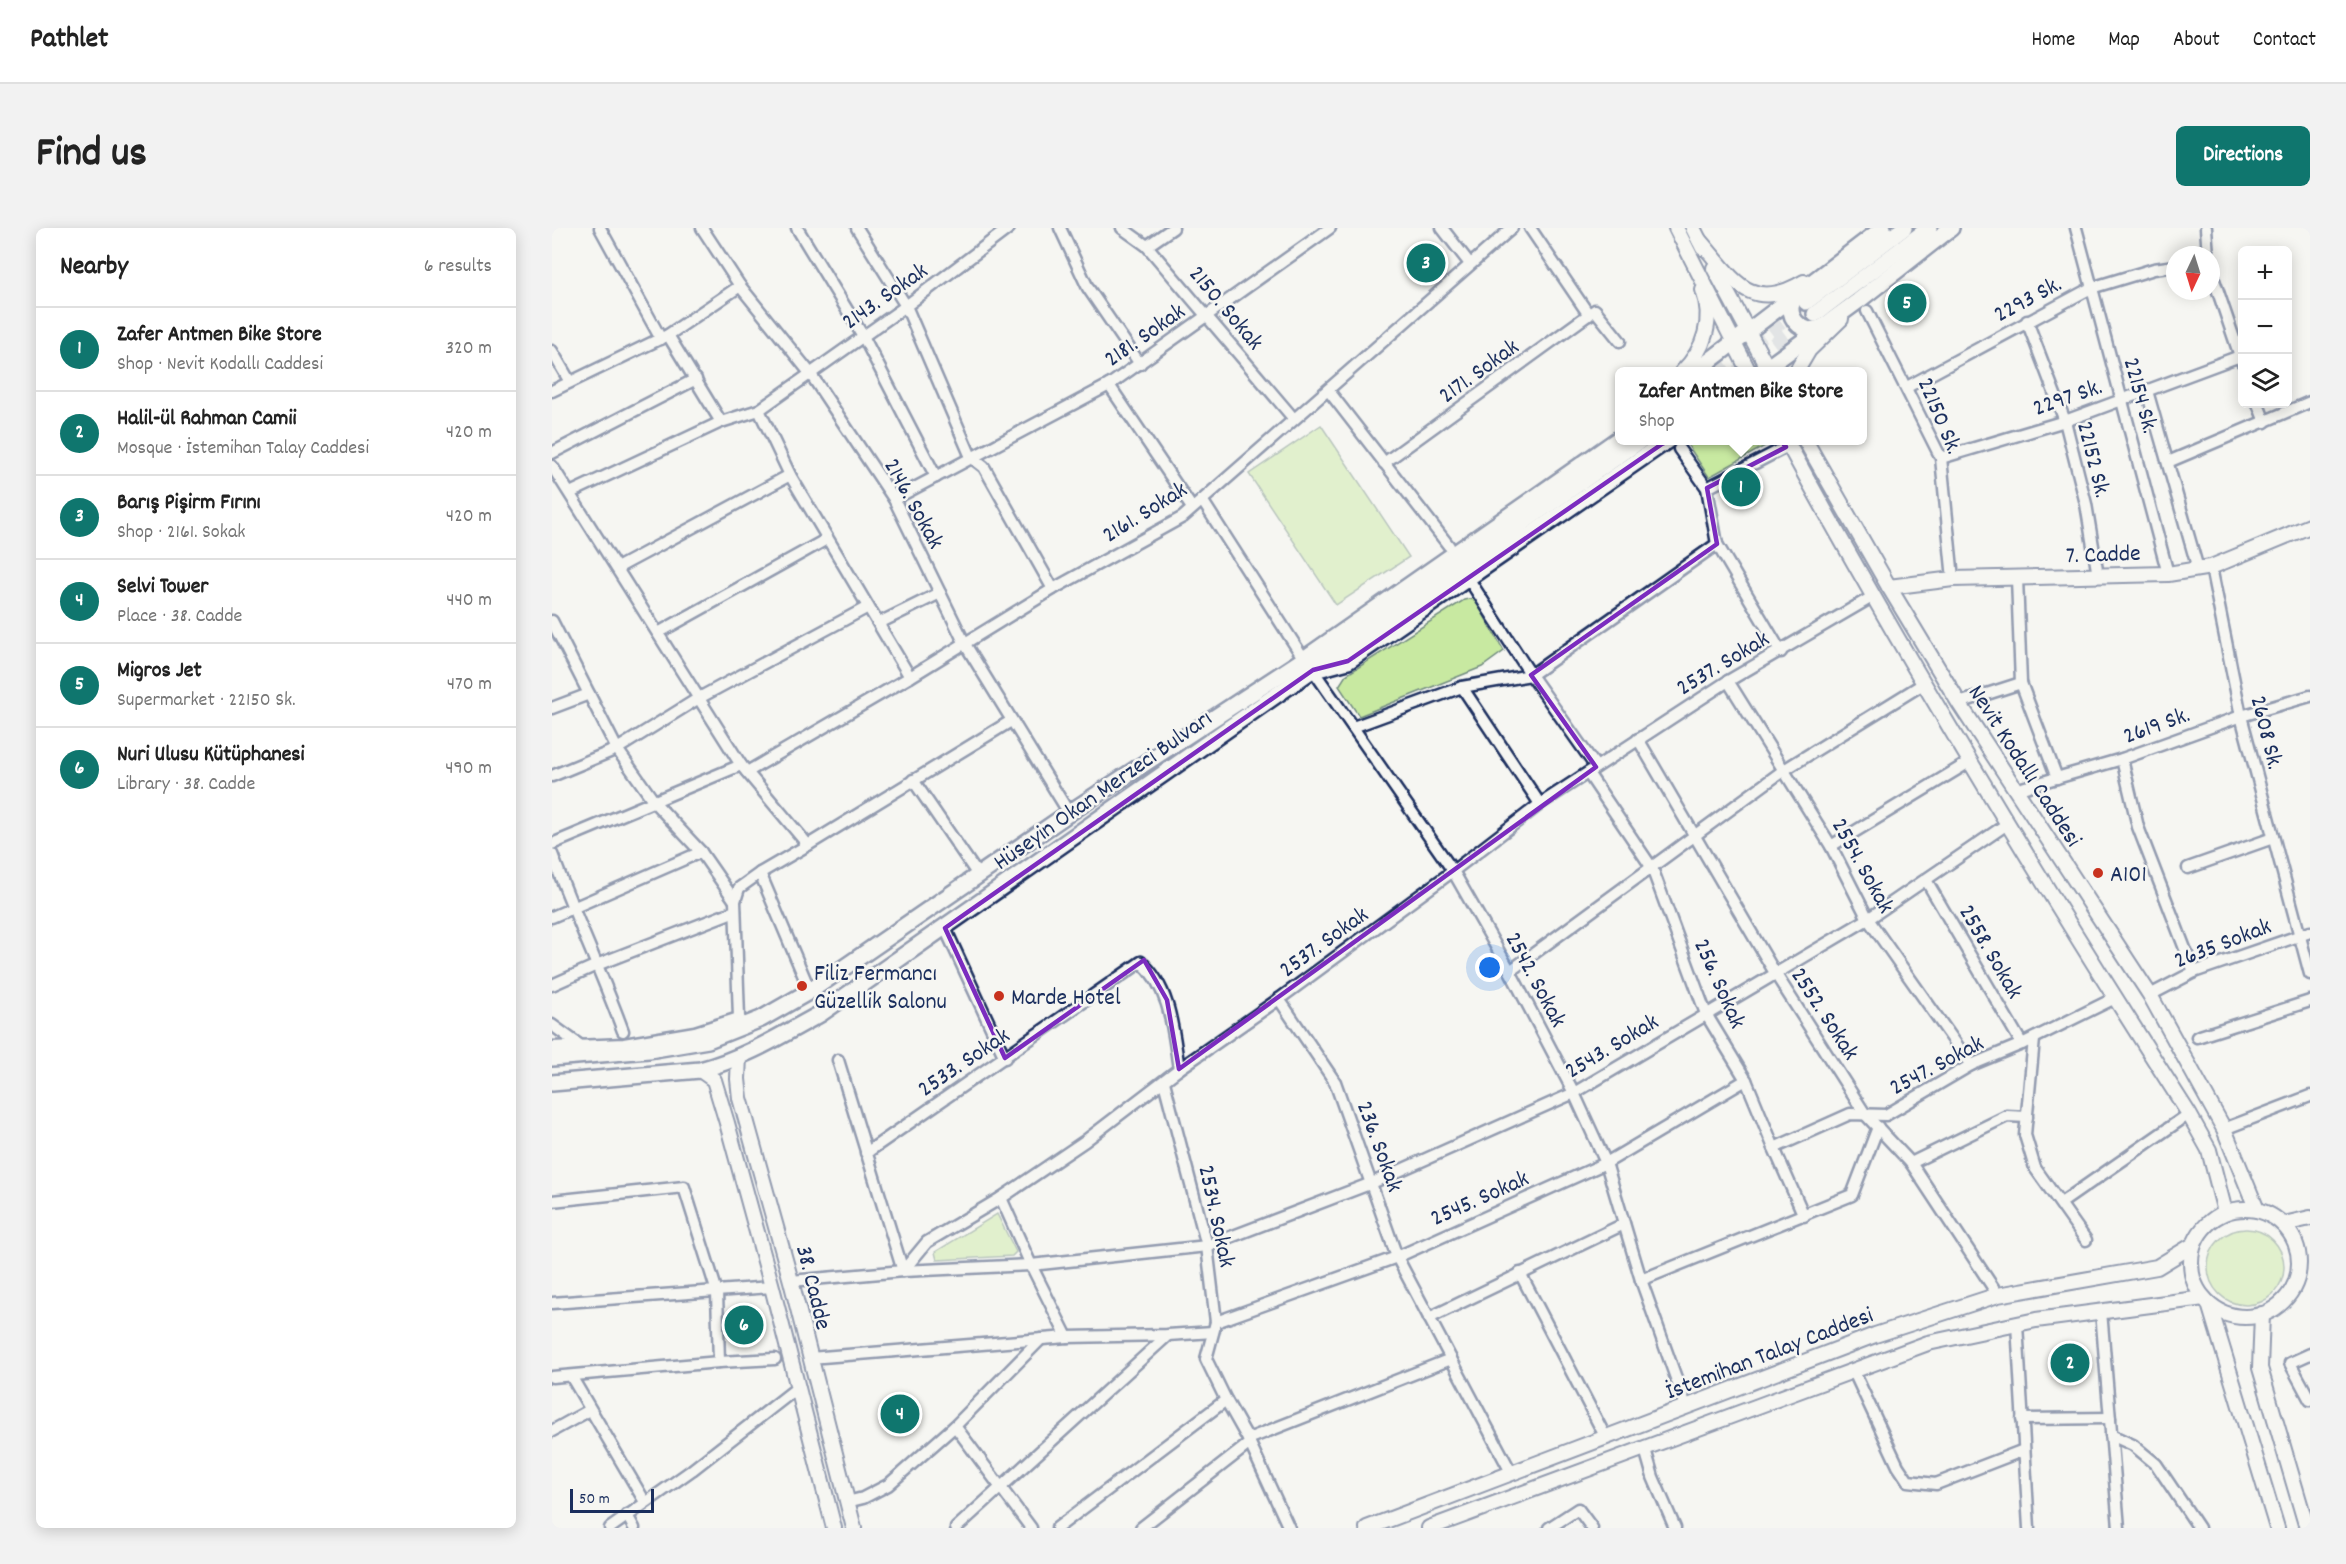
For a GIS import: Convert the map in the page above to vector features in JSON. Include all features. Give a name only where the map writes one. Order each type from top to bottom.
[{"type":"main road","points":[[1676,228],[1747,367]]},
{"type":"main road","points":[[1696,234],[1735,283],[1751,292],[1769,295],[1788,291],[1832,266],[1883,228]]},
{"type":"main road","points":[[1810,310],[1904,228]]},
{"type":"main road","points":[[1810,310],[1929,228]]},
{"type":"main road","points":[[1799,367],[1809,350],[1863,306],[1951,228]]},
{"type":"main road","points":[[1696,234],[1765,367]]},
{"type":"main road","points":[[1686,367],[1696,355],[1707,327],[1707,306],[1695,262]]},
{"type":"main road","points":[[1768,367],[1810,310],[1832,266]]},
{"type":"main road","points":[[1702,367],[1748,331],[1810,310],[1863,306]]},
{"type":"main road","points":[[1615,430],[1321,635],[1309,664],[1348,661],[1668,445]]},
{"type":"main road","name":"Hüseyin Okan Merzeci Bulvarı","points":[[552,1083],[700,1070],[739,1056],[820,1014],[945,928],[1615,442]]},
{"type":"main road","name":"Hüseyin Okan Merzeci Bulvarı","points":[[552,1058],[649,1050],[708,1040],[810,991],[1069,813],[1309,664],[1635,445]]},
{"type":"main road","name":"Nevit Kodallı Caddesi","points":[[1785,445],[1805,475],[1872,597],[2007,824],[2189,1114],[2209,1150],[2226,1212]]},
{"type":"main road","name":"Nevit Kodallı Caddesi","points":[[1810,445],[1815,459],[1888,587],[1959,703],[2150,995],[2224,1129],[2257,1210]]},
{"type":"main road","name":"7. Cadde","points":[[1888,587],[1953,579],[2168,574],[2205,568],[2310,526]]},
{"type":"main road","name":"38. Cadde","points":[[739,1056],[740,1098],[854,1528]]},
{"type":"main road","name":"38. Cadde","points":[[700,1070],[714,1080],[772,1287],[833,1528]]},
{"type":"main road","points":[[2241,1209],[2257,1210],[2272,1215],[2284,1224],[2293,1236],[2305,1263],[2289,1296],[2276,1308],[2249,1317],[2235,1316],[2221,1312],[2199,1292],[2192,1277],[2193,1245],[2201,1231],[2212,1220],[2226,1212],[2241,1209]]},
{"type":"main road","points":[[2284,1224],[2310,1218]]},
{"type":"main road","name":"İstemihan Talay Caddesi","points":[[1367,1528],[1875,1335],[1998,1295],[2157,1267],[2193,1245]]},
{"type":"main road","points":[[2207,1301],[2277,1528]]},
{"type":"main road","name":"İstemihan Talay Caddesi","points":[[1429,1528],[1928,1343],[2017,1324],[2101,1311],[2207,1301]]},
{"type":"main road","points":[[2262,1314],[2260,1368],[2307,1528]]},
{"type":"street","points":[[600,228],[665,337],[696,379],[722,422]]},
{"type":"street","name":"2146. Sokak","points":[[702,228],[740,286],[810,373],[894,499],[965,644],[1069,813]]},
{"type":"street","points":[[798,228],[863,336],[936,477]]},
{"type":"street","points":[[857,228],[906,306],[971,457],[984,467],[1053,589]]},
{"type":"street","name":"2143. Sokak","points":[[570,493],[722,422],[759,410],[906,306],[1010,228]]},
{"type":"street","points":[[1060,228],[1088,288],[1140,364]]},
{"type":"street","name":"2150. Sokak","points":[[1122,228],[1148,246],[1294,419]]},
{"type":"street","points":[[1148,246],[1173,228]]},
{"type":"street","name":"2181. Sokak","points":[[894,499],[1109,385],[1208,315],[1314,233],[1330,228]]},
{"type":"street","points":[[1442,228],[1470,264]]},
{"type":"street","name":"2161. Sokak","points":[[552,844],[744,769],[910,677],[1053,589],[1183,517],[1512,228]]},
{"type":"street","points":[[1530,228],[1592,313],[1620,341]]},
{"type":"street","name":"22154 Sk.","points":[[2076,228],[2168,574]]},
{"type":"street","points":[[2206,228],[2207,246]]},
{"type":"street","name":"2293 Sk.","points":[[1906,387],[2091,288],[2166,267]]},
{"type":"street","points":[[552,391],[665,337],[740,286]]},
{"type":"street","points":[[2220,297],[2239,354]]},
{"type":"street","name":"22150 Sk.","points":[[1863,306],[1941,458],[1953,579]]},
{"type":"street","name":"2171. Sokak","points":[[1384,463],[1592,313]]},
{"type":"street","name":"22152 Sk.","points":[[2027,321],[2065,422],[2086,504],[2098,576]]},
{"type":"street","points":[[552,351],[570,381]]},
{"type":"street","name":"2297 Sk.","points":[[1941,458],[2065,422],[2122,399],[2238,360]]},
{"type":"street","points":[[552,453],[696,379]]},
{"type":"street","points":[[1109,385],[1192,508]]},
{"type":"street","points":[[1328,390],[1449,546]]},
{"type":"street","name":"2608 Sk.","points":[[2147,391],[2168,462],[2205,568],[2273,838],[2304,933],[2310,974]]},
{"type":"street","points":[[2168,462],[2310,402]]},
{"type":"street","points":[[2260,408],[2265,422]]},
{"type":"street","points":[[759,410],[790,475],[910,677]]},
{"type":"street","points":[[1671,445],[1707,488],[1717,544],[1780,652]]},
{"type":"street","points":[[1707,488],[1781,445]]},
{"type":"street","points":[[552,466],[744,769],[808,845]]},
{"type":"street","points":[[617,568],[790,475]]},
{"type":"street","name":"2542. Sokak","points":[[1202,500],[1309,664],[1453,871],[1510,970],[1574,1093],[1606,1163],[1641,1280],[1686,1406]]},
{"type":"street","points":[[658,633],[827,539]]},
{"type":"street","points":[[1353,727],[1462,687],[1531,675],[1717,544]]},
{"type":"street","name":"256. Sokak","points":[[1468,578],[1592,770],[1652,868],[1706,1014],[1746,1080],[1804,1216]]},
{"type":"street","points":[[2017,578],[2021,683],[2057,778]]},
{"type":"street","points":[[879,623],[940,594]]},
{"type":"street","name":"2537. Sokak","points":[[903,1271],[927,1242],[1001,1198],[1085,1141],[1179,1069],[1279,999],[1453,871],[1540,804],[1728,681],[1872,597]]},
{"type":"street","points":[[552,776],[617,749],[699,698],[868,607]]},
{"type":"street","points":[[552,621],[617,749],[655,803],[700,852],[735,906]]},
{"type":"street","name":"2554. Sokak","points":[[1728,681],[1831,846],[1868,919],[1971,1065]]},
{"type":"street","points":[[1959,703],[2021,683]]},
{"type":"street","points":[[1510,970],[1784,770],[1923,684]]},
{"type":"street","points":[[1462,687],[1540,804]]},
{"type":"street","points":[[552,708],[589,694]]},
{"type":"street","name":"2619 Sk.","points":[[2015,790],[2122,759],[2241,716],[2310,696]]},
{"type":"street","points":[[552,1047],[624,1044],[742,1022],[735,906],[739,888],[1011,721]]},
{"type":"street","name":"2552. Sokak","points":[[1638,739],[1776,973],[1865,1114],[1911,1163],[1998,1295]]},
{"type":"street","points":[[2122,759],[2138,827],[2194,972]]},
{"type":"street","points":[[1831,846],[1971,761]]},
{"type":"street","points":[[913,780],[978,875]]},
{"type":"street","name":"2543. Sokak","points":[[903,1271],[1030,1265],[1207,1246],[1372,1183],[1574,1093],[1868,919],[2007,824]]},
{"type":"street","points":[[2188,868],[2273,838]]},
{"type":"street","points":[[552,917],[700,852]]},
{"type":"street","points":[[552,854],[623,1031]]},
{"type":"street","points":[[760,873],[810,991]]},
{"type":"street","name":"2558. Sokak","points":[[1926,880],[2022,1044]]},
{"type":"street","points":[[552,986],[735,906]]},
{"type":"street","points":[[945,928],[1005,1058]]},
{"type":"street","name":"2635 Sokak","points":[[2150,995],[2194,972],[2304,933]]},
{"type":"street","name":"2533. Sokak","points":[[866,1153],[1141,962],[1149,969],[1167,1000],[1179,1069]]},
{"type":"street","name":"2547. Sokak","points":[[1774,1148],[1850,1114],[1886,1115],[1971,1065],[2034,1039],[2115,998]]},
{"type":"street","name":"236. Sokak","points":[[1279,999],[1335,1082],[1397,1257],[1512,1474]]},
{"type":"street","points":[[2197,1037],[2310,1000]]},
{"type":"street","points":[[552,1025],[581,1046]]},
{"type":"street","points":[[2034,1039],[2025,1135],[2036,1168],[2086,1240]]},
{"type":"street","points":[[790,1281],[903,1271],[838,1060]]},
{"type":"street","name":"2545. Sokak","points":[[810,1358],[1067,1337],[1168,1335],[1214,1327],[1397,1257],[1606,1163],[1746,1080]]},
{"type":"street","name":"2534. Sokak","points":[[1164,1082],[1207,1246],[1214,1327],[1206,1359],[1226,1400]]},
{"type":"street","points":[[2224,1129],[2310,1096]]},
{"type":"street","points":[[2061,1203],[2189,1114]]},
{"type":"street","points":[[1911,1163],[2007,1116],[2027,1117]]},
{"type":"street","points":[[1641,1280],[1852,1195],[1878,1127]]},
{"type":"street","points":[[552,1201],[684,1187],[717,1292],[719,1362]]},
{"type":"street","points":[[1001,1198],[1030,1265],[1067,1337]]},
{"type":"street","points":[[1429,1318],[1624,1224]]},
{"type":"street","points":[[1520,1274],[1606,1438]]},
{"type":"street","points":[[552,1303],[772,1287]]},
{"type":"street","points":[[2101,1311],[2119,1528]]},
{"type":"street","points":[[2017,1324],[2029,1528]]},
{"type":"street","points":[[956,1528],[1168,1335]]},
{"type":"street","points":[[847,1502],[888,1485],[955,1426],[1041,1339]]},
{"type":"street","points":[[2310,1354],[2290,1364],[2310,1400]]},
{"type":"street","points":[[552,1377],[775,1359]]},
{"type":"street","points":[[1141,1528],[1249,1441],[1451,1359]]},
{"type":"street","points":[[1854,1372],[1898,1466],[1908,1480],[1936,1484],[2024,1450]]},
{"type":"street","points":[[571,1376],[645,1502]]},
{"type":"street","points":[[610,1528],[692,1470],[797,1388]]},
{"type":"street","points":[[1058,1528],[1226,1400],[1249,1441],[1288,1528]]},
{"type":"street","points":[[552,1431],[590,1410]]},
{"type":"street","points":[[2022,1419],[2110,1418]]},
{"type":"street","points":[[955,1426],[1031,1528]]},
{"type":"street","points":[[2111,1435],[2133,1445],[2156,1464],[2199,1528]]},
{"type":"street","points":[[1645,1449],[1653,1477],[1675,1528]]},
{"type":"street","points":[[1549,1528],[1578,1509],[1592,1528]]},
{"type":"street","points":[[627,1515],[634,1528]]},
{"type":"highlighted area","points":[[1727,415],[1754,419],[1779,438],[1786,447],[1707,488],[1717,544],[1531,675],[1596,767],[1179,1069],[1167,1000],[1144,960],[1005,1058],[945,928],[1313,670],[1348,661],[1662,444]]},
{"type":"green space","points":[[1321,425],[1409,557],[1336,605],[1249,474]]},
{"type":"green space","points":[[1688,445],[1765,446],[1709,477]]},
{"type":"green space","points":[[1474,598],[1504,651],[1482,667],[1359,716],[1339,686],[1346,675],[1464,600]]},
{"type":"green space","points":[[997,1214],[1016,1252],[1012,1256],[937,1260],[935,1252]]},
{"type":"green space","points":[[2246,1229],[2261,1232],[2273,1240],[2281,1252],[2284,1267],[2281,1282],[2273,1294],[2261,1302],[2246,1305],[2231,1302],[2219,1294],[2211,1282],[2208,1267],[2211,1252],[2219,1240],[2231,1232]]},
{"type":"tunnel","points":[[1721,367],[1801,306]]},
{"type":"tunnel","points":[[1744,367],[1815,314]]},
{"type":"place","name":"Barış Pişirm Fırını","points":[[1426,263]]},
{"type":"place","name":"Migros Jet","points":[[1907,303]]},
{"type":"place","name":"Zafer Antmen Bike Store","points":[[1741,487]]},
{"type":"place","name":"A101","points":[[2098,873]]},
{"type":"place","name":"Filiz Fermancı Güzellik Salonu","points":[[802,986]]},
{"type":"place","name":"Marde Hotel","points":[[999,996]]},
{"type":"place","name":"Nuri Ulusu Kütüphanesi","points":[[744,1325]]},
{"type":"place","name":"Halil-ül Rahman Camii","points":[[2070,1363]]},
{"type":"place","name":"Selvi Tower","points":[[900,1414]]}]
